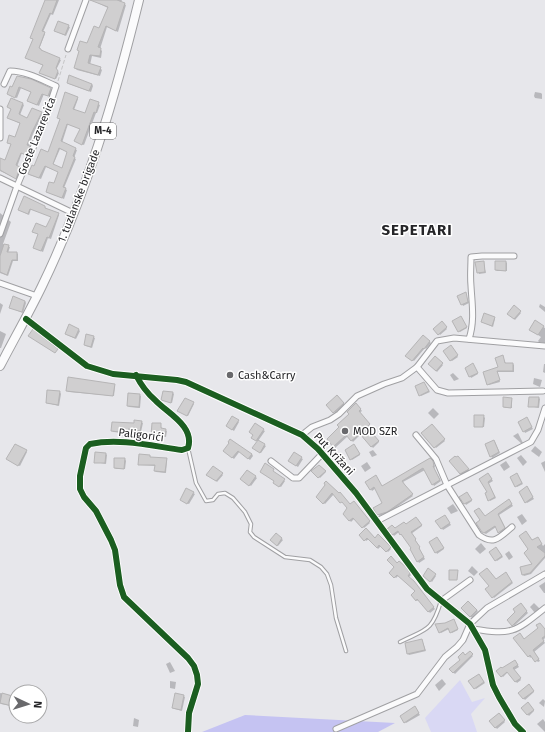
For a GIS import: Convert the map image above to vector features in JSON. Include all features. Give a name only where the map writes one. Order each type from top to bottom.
[{"type":"main road","name":"1. tuzlanske brigade","points":[[37,296],[74,213],[101,140],[124,62],[139,0]]},
{"type":"main road","name":"M-4","points":[[0,366],[37,296]]},
{"type":"street","points":[[68,49],[86,0]]},
{"type":"street","name":"Goste Lazarevića","points":[[0,234],[17,186],[44,122],[56,86],[33,76],[16,71],[10,72],[4,84]]},
{"type":"street","points":[[0,109],[0,138]]},
{"type":"street","points":[[0,178],[74,213]]},
{"type":"street","points":[[469,339],[472,328],[473,310],[470,285],[471,257],[514,256]]},
{"type":"street","points":[[0,283],[37,296]]},
{"type":"street","name":"Put Križani","points":[[26,319],[87,366],[114,374],[136,375],[186,382],[302,435],[322,454],[356,493],[427,589],[471,626],[485,650],[493,685],[515,724],[523,732]]},
{"type":"street","name":"Put Križani","points":[[302,435],[312,427],[330,420],[339,414],[357,396],[402,378],[416,367],[437,341],[454,338],[545,346]]},
{"type":"street","points":[[416,367],[437,390],[448,393],[543,392]]},
{"type":"street","points":[[136,375],[143,387],[154,400],[180,420],[188,438],[188,448]]},
{"type":"street","points":[[377,521],[531,442],[538,430],[545,408]]},
{"type":"street","points":[[416,435],[436,459],[447,485],[479,535],[486,541],[491,541],[497,539],[512,527]]},
{"type":"street","name":"Paligorići","points":[[188,448],[182,450],[118,442],[90,444],[86,448],[80,476],[80,489],[84,497],[96,511],[115,550],[120,584],[124,597],[194,666],[198,684],[189,713],[188,732]]},
{"type":"street","name":"Put Križani","points":[[271,461],[293,478],[299,478],[322,454]]},
{"type":"street","points":[[336,729],[417,694],[446,657],[463,640],[471,626],[487,608],[545,574]]},
{"type":"street","points":[[441,601],[470,580]]},
{"type":"street","points":[[471,626],[498,632],[511,631],[527,624],[545,608]]},
{"type":"lane","points":[[188,448],[196,483],[206,500],[213,500],[218,494],[225,494],[233,498],[245,512],[251,524],[250,532],[254,537],[285,557],[310,560],[321,567],[327,574],[331,585],[336,618],[346,651]]},
{"type":"lane","points":[[400,642],[428,630],[436,616],[441,601]]},
{"type":"shaded area","points":[[460,680],[472,702],[485,698],[471,714],[477,732],[431,732],[425,718]]},
{"type":"shaded area","points":[[245,715],[395,723],[378,732],[202,732]]},
{"type":"building","points":[[45,0],[57,0],[52,14],[50,13],[42,31],[45,32],[39,48],[60,58],[56,68],[58,71],[55,79],[39,73],[43,65],[25,58],[33,39],[30,38]]},
{"type":"building","points":[[90,0],[117,0],[125,3],[116,31],[106,26],[98,47],[101,48],[100,56],[90,55],[88,63],[101,67],[98,75],[74,68],[80,41],[87,43],[94,26],[99,28],[108,7]]},
{"type":"building","points":[[58,21],[69,25],[65,35],[54,31]]},
{"type":"building","points":[[69,75],[92,84],[89,91],[67,83]]},
{"type":"building","points":[[17,76],[31,79],[51,88],[48,96],[42,94],[37,105],[27,101],[31,92],[19,87],[15,98],[7,94],[10,86],[12,87]]},
{"type":"building","points":[[65,92],[78,97],[73,109],[85,113],[90,99],[99,102],[96,113],[94,112],[82,145],[74,141],[80,129],[67,124],[61,141],[76,148],[73,156],[75,157],[63,187],[66,188],[62,198],[46,192],[49,182],[54,183],[58,172],[45,166],[39,178],[28,174],[32,165],[34,166],[41,149],[48,152],[60,119],[57,118]],"holes":[[[59,148],[67,152],[62,168],[53,164]]]},
{"type":"building","points":[[11,98],[23,103],[19,114],[27,118],[32,108],[42,112],[27,145],[30,146],[26,155],[21,153],[16,165],[20,167],[16,179],[0,170],[0,158],[5,160],[11,144],[7,143],[9,135],[15,137],[20,123],[7,118],[11,109],[7,107]]},
{"type":"building","points":[[24,196],[45,206],[45,208],[59,213],[49,238],[47,237],[41,251],[33,248],[38,234],[32,232],[36,223],[46,227],[51,217],[30,209],[28,214],[18,210]]},
{"type":"building","points":[[4,244],[9,245],[7,252],[17,252],[17,260],[12,260],[7,275],[0,272],[0,256]]},
{"type":"building","points":[[484,261],[485,272],[477,273],[475,262]]},
{"type":"building","points":[[495,261],[506,261],[506,271],[495,270]]},
{"type":"building","points":[[466,292],[468,302],[461,305],[457,296]]},
{"type":"building","points":[[13,296],[25,301],[22,312],[9,308]]},
{"type":"building","points":[[514,305],[521,311],[514,319],[507,314]]},
{"type":"building","points":[[484,313],[495,317],[492,326],[481,322]]},
{"type":"building","points":[[461,316],[467,327],[458,332],[452,321]]},
{"type":"building","points":[[535,320],[544,326],[538,335],[529,330]]},
{"type":"building","points":[[442,321],[447,327],[438,335],[433,329]]},
{"type":"building","points":[[69,324],[79,329],[75,338],[65,334]]},
{"type":"building","points":[[33,329],[58,349],[55,353],[28,336]]},
{"type":"building","points":[[86,334],[94,336],[91,347],[84,345]]},
{"type":"building","points":[[423,335],[430,341],[412,361],[405,356]]},
{"type":"building","points":[[451,345],[458,355],[450,361],[443,351]]},
{"type":"building","points":[[503,355],[505,363],[513,363],[513,371],[497,371],[500,380],[487,385],[483,372],[498,367],[495,358]]},
{"type":"building","points":[[435,356],[443,363],[436,371],[428,364]]},
{"type":"building","points":[[473,363],[478,373],[469,377],[465,368]]},
{"type":"building","points":[[68,377],[115,384],[113,396],[66,391]]},
{"type":"building","points":[[424,382],[429,391],[419,396],[415,386]]},
{"type":"building","points":[[47,390],[60,391],[58,405],[46,403]]},
{"type":"building","points":[[163,391],[173,392],[171,403],[161,400]]},
{"type":"building","points":[[128,393],[140,394],[139,407],[127,406]]},
{"type":"building","points":[[337,395],[344,403],[333,413],[326,405]]},
{"type":"building","points":[[503,397],[512,398],[511,408],[503,407]]},
{"type":"building","points":[[529,397],[539,397],[538,407],[528,407]]},
{"type":"building","points":[[185,398],[194,402],[187,416],[177,411]]},
{"type":"building","points":[[356,403],[361,409],[359,411],[370,424],[367,427],[379,441],[371,447],[360,434],[351,441],[346,435],[333,447],[327,439],[339,427],[337,425],[349,414],[347,412]]},
{"type":"building","points":[[474,415],[484,415],[483,427],[474,427]]},
{"type":"building","points":[[232,416],[239,420],[232,430],[226,426]]},
{"type":"building","points":[[527,417],[532,427],[523,432],[518,422]]},
{"type":"building","points":[[134,420],[142,421],[140,431],[128,429],[128,433],[111,431],[112,422],[134,423]]},
{"type":"building","points":[[152,423],[161,423],[161,428],[166,429],[165,436],[151,435]]},
{"type":"building","points":[[255,423],[264,429],[256,441],[251,438],[253,435],[249,432]]},
{"type":"building","points":[[432,424],[445,439],[434,448],[421,433]]},
{"type":"building","points":[[230,439],[252,454],[248,459],[238,451],[232,458],[223,451]]},
{"type":"building","points":[[258,440],[265,444],[260,453],[252,448]]},
{"type":"building","points":[[494,440],[499,452],[490,457],[485,444]]},
{"type":"building","points":[[15,444],[27,450],[18,466],[6,459]]},
{"type":"building","points":[[354,444],[360,454],[350,460],[345,450]]},
{"type":"building","points":[[95,452],[106,453],[105,463],[94,463]]},
{"type":"building","points":[[294,452],[302,457],[296,466],[288,461]]},
{"type":"building","points":[[139,454],[150,455],[150,457],[167,458],[165,472],[154,471],[155,465],[138,465]]},
{"type":"building","points":[[455,456],[458,456],[469,469],[460,474],[449,461]]},
{"type":"building","points":[[114,458],[125,458],[124,469],[114,468]]},
{"type":"building","points":[[430,458],[433,461],[433,466],[440,480],[432,485],[423,468],[402,481],[413,494],[387,512],[377,515],[373,508],[382,503],[374,487],[370,490],[365,482],[376,475],[382,486]]},
{"type":"building","points":[[265,463],[274,469],[273,471],[285,479],[279,487],[273,483],[274,481],[260,472]]},
{"type":"building","points":[[319,465],[326,471],[318,478],[311,471]]},
{"type":"building","points":[[213,466],[223,473],[216,481],[206,475]]},
{"type":"building","points":[[247,470],[256,476],[249,486],[240,479]]},
{"type":"building","points":[[488,473],[492,479],[488,482],[495,497],[488,501],[485,493],[487,492],[479,479]]},
{"type":"building","points":[[517,473],[522,483],[515,487],[510,477]]},
{"type":"building","points":[[326,481],[339,493],[340,492],[350,504],[354,501],[370,521],[362,528],[353,518],[349,521],[343,514],[347,508],[342,502],[340,503],[332,493],[323,504],[316,497],[325,485],[324,483]]},
{"type":"building","points":[[527,486],[533,497],[525,503],[519,492]]},
{"type":"building","points":[[186,488],[194,492],[187,504],[180,500]]},
{"type":"building","points":[[467,492],[472,500],[464,504],[459,497]]},
{"type":"building","points":[[509,499],[512,504],[498,514],[505,528],[498,533],[495,526],[484,533],[482,532],[476,523],[480,520],[474,511],[479,508],[485,516]]},
{"type":"building","points":[[445,515],[450,523],[441,529],[435,521]]},
{"type":"building","points":[[416,517],[422,525],[411,532],[416,539],[415,540],[424,557],[417,562],[410,549],[411,548],[401,534],[400,535],[398,531],[392,535],[387,529],[392,525],[395,528],[404,522],[406,524]]},
{"type":"building","points":[[366,528],[375,538],[378,534],[391,547],[386,552],[379,545],[377,548],[367,538],[364,541],[359,535]]},
{"type":"building","points":[[526,531],[532,540],[538,537],[542,544],[537,547],[545,553],[545,556],[530,573],[522,575],[520,567],[532,564],[524,553],[528,549],[519,536]]},
{"type":"building","points":[[276,533],[282,538],[277,546],[270,540]]},
{"type":"building","points":[[437,537],[444,548],[435,553],[429,542]]},
{"type":"building","points":[[496,547],[502,556],[495,561],[489,552]]},
{"type":"building","points":[[391,556],[397,563],[399,561],[406,567],[410,573],[408,576],[414,581],[434,607],[428,612],[417,599],[416,601],[411,595],[415,591],[397,575],[394,578],[389,573],[394,567],[387,560]]},
{"type":"building","points":[[428,568],[436,574],[430,582],[423,576]]},
{"type":"building","points":[[487,568],[496,579],[506,572],[512,582],[492,598],[485,589],[489,586],[479,574]]},
{"type":"building","points":[[449,570],[458,570],[457,580],[449,580]]},
{"type":"building","points":[[468,601],[477,610],[470,617],[461,608]]},
{"type":"building","points":[[521,603],[527,611],[512,626],[507,620],[515,612],[513,609]]},
{"type":"building","points":[[454,619],[458,629],[450,633],[448,628],[439,633],[435,624],[445,623]]},
{"type":"building","points":[[540,623],[545,629],[545,636],[542,638],[544,641],[533,650],[539,659],[535,662],[530,655],[528,657],[513,638],[520,633],[524,639],[538,628],[536,625]]},
{"type":"building","points":[[422,639],[425,650],[407,654],[405,643]]},
{"type":"building","points":[[470,651],[473,654],[453,673],[449,669],[460,660],[458,657],[463,652],[465,655]]},
{"type":"building","points":[[515,660],[518,665],[513,668],[521,678],[515,682],[507,672],[501,677],[496,671]]},
{"type":"building","points":[[479,674],[484,682],[474,689],[468,681]]},
{"type":"building","points":[[529,684],[534,691],[523,699],[518,693]]},
{"type":"building","points":[[2,693],[8,695],[8,705],[0,703]]},
{"type":"building","points":[[175,693],[184,695],[181,710],[172,708]]},
{"type":"building","points":[[528,702],[534,710],[527,715],[521,708]]},
{"type":"building","points":[[415,706],[419,713],[404,723],[400,716]]},
{"type":"building","points":[[499,713],[505,720],[495,728],[489,721]]},
{"type":"cycle path","points":[[26,319],[87,366],[113,374],[186,382],[302,435],[318,449],[356,493],[427,589],[470,624],[485,650],[493,685],[515,724],[523,732]]},
{"type":"cycle path","points":[[136,375],[149,395],[184,427],[189,440],[188,448],[182,450],[124,442],[101,442],[90,444],[86,448],[80,476],[80,489],[84,497],[96,511],[111,540],[115,550],[120,585],[124,597],[188,658],[194,666],[198,684],[189,713],[188,732]]},
{"type":"place","name":"Cash&Carry","points":[[230,375]]},
{"type":"place","name":"MOD SZR","points":[[345,431]]},
{"type":"district","name":"SEPETARI","points":[[417,230]]}]
